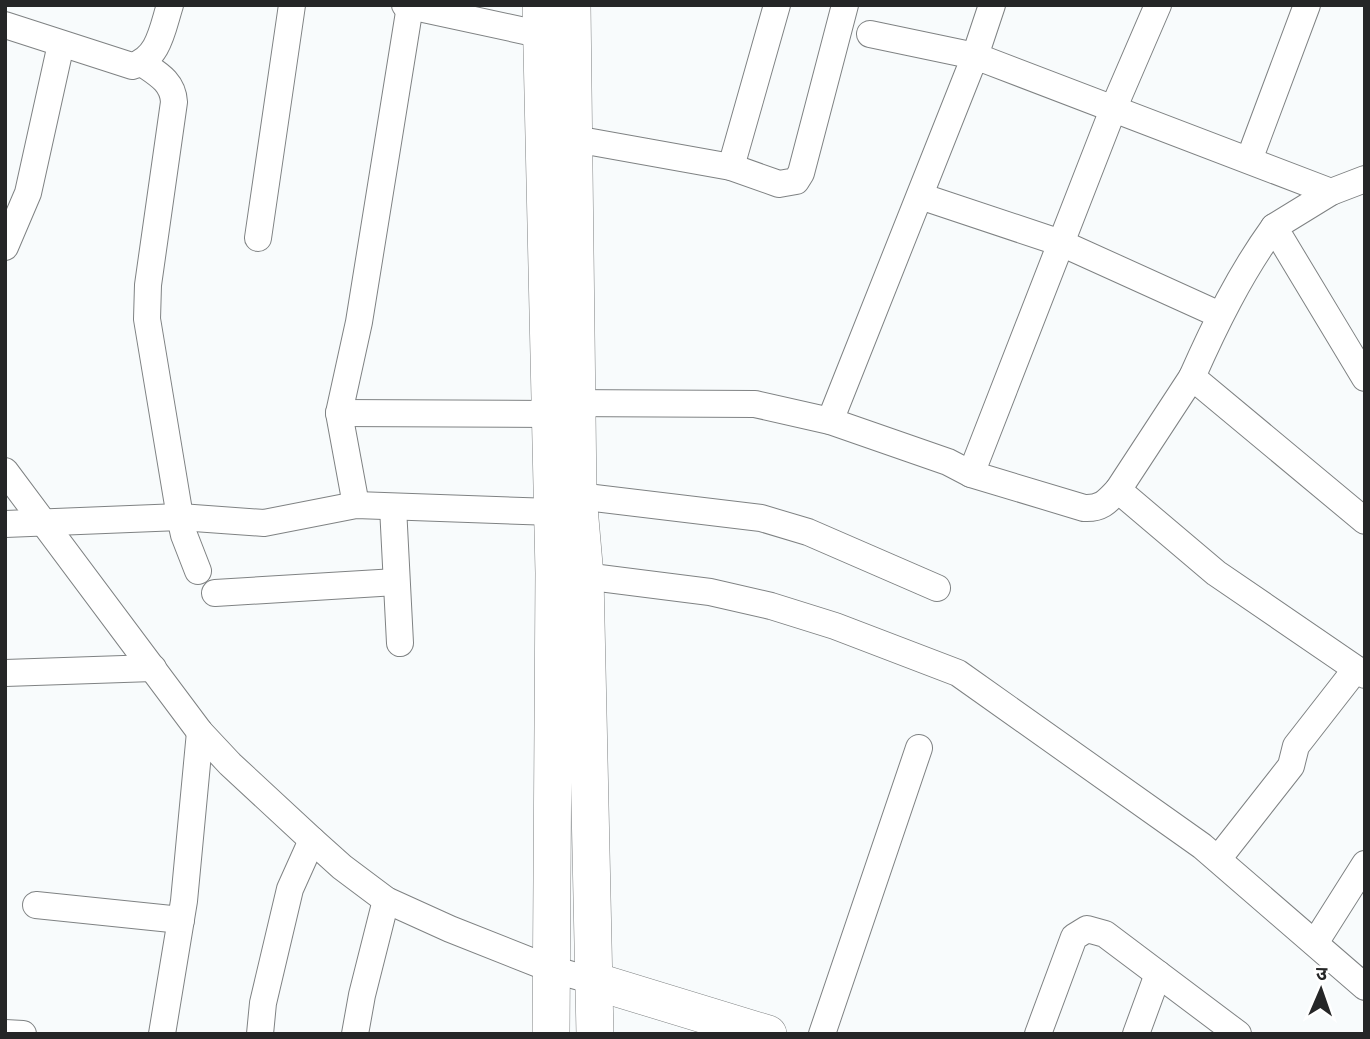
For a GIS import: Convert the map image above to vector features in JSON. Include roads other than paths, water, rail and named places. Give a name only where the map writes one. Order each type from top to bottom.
[{"type":"main road","points":[[572,5],[551,27],[546,307],[560,407],[594,981],[594,1034]]},
{"type":"main road","points":[[551,27],[575,139],[560,407]]},
{"type":"main road","points":[[551,1034],[551,969],[569,575]]},
{"type":"main road","points":[[594,981],[757,1032]]},
{"type":"street","points":[[5,25],[132,66],[142,63],[155,52],[170,5]]},
{"type":"street","points":[[258,239],[292,5]]},
{"type":"street","points":[[732,167],[777,5]]},
{"type":"street","points":[[575,139],[732,167],[779,184],[796,181],[802,173],[845,5]]},
{"type":"street","points":[[830,421],[975,55],[992,5]]},
{"type":"street","points":[[971,474],[1114,107],[1157,5]]},
{"type":"street","points":[[1249,160],[1307,5]]},
{"type":"street","points":[[356,505],[340,413],[359,322],[407,6],[551,27]]},
{"type":"street","points":[[870,34],[975,55],[1331,191]]},
{"type":"street","points":[[5,247],[28,193],[61,44]]},
{"type":"street","points":[[142,63],[168,82],[173,92],[174,102],[148,285],[147,318],[180,517],[198,570]]},
{"type":"street","points":[[340,413],[755,404],[830,421],[948,462],[971,474],[1094,509],[1104,505],[1118,490],[1192,377],[1220,315],[1257,250],[1274,227],[1331,191],[1365,179]]},
{"type":"street","points":[[920,196],[1061,243],[1220,315]]},
{"type":"street","points":[[1274,227],[1365,378]]},
{"type":"street","points":[[1192,377],[1365,521]]},
{"type":"street","points":[[5,471],[200,732],[230,764],[342,867],[386,900],[450,929],[551,969],[594,981]]},
{"type":"street","points":[[1118,490],[1216,573],[1361,672],[1296,747],[1292,766],[1218,859]]},
{"type":"street","points":[[5,524],[180,517],[264,523],[356,505],[393,507],[565,504],[761,519],[808,533],[937,587]]},
{"type":"street","points":[[393,507],[400,643]]},
{"type":"street","points":[[569,575],[709,592],[771,606],[835,626],[958,673],[1218,859],[1365,986]]},
{"type":"street","points":[[215,593],[396,582]]},
{"type":"street","points":[[5,673],[153,668]]},
{"type":"street","points":[[162,1034],[181,920],[200,732]]},
{"type":"street","points":[[822,1034],[919,748]]},
{"type":"street","points":[[260,1034],[263,1003],[290,888],[312,840]]},
{"type":"street","points":[[1315,943],[1365,864]]},
{"type":"street","points":[[355,1034],[386,900]]},
{"type":"street","points":[[36,905],[181,920]]},
{"type":"street","points":[[1038,1034],[1074,937],[1087,929],[1105,934],[1238,1034]]},
{"type":"street","points":[[1136,1034],[1158,974]]},
{"type":"street","points":[[5,1032],[23,1034]]}]
